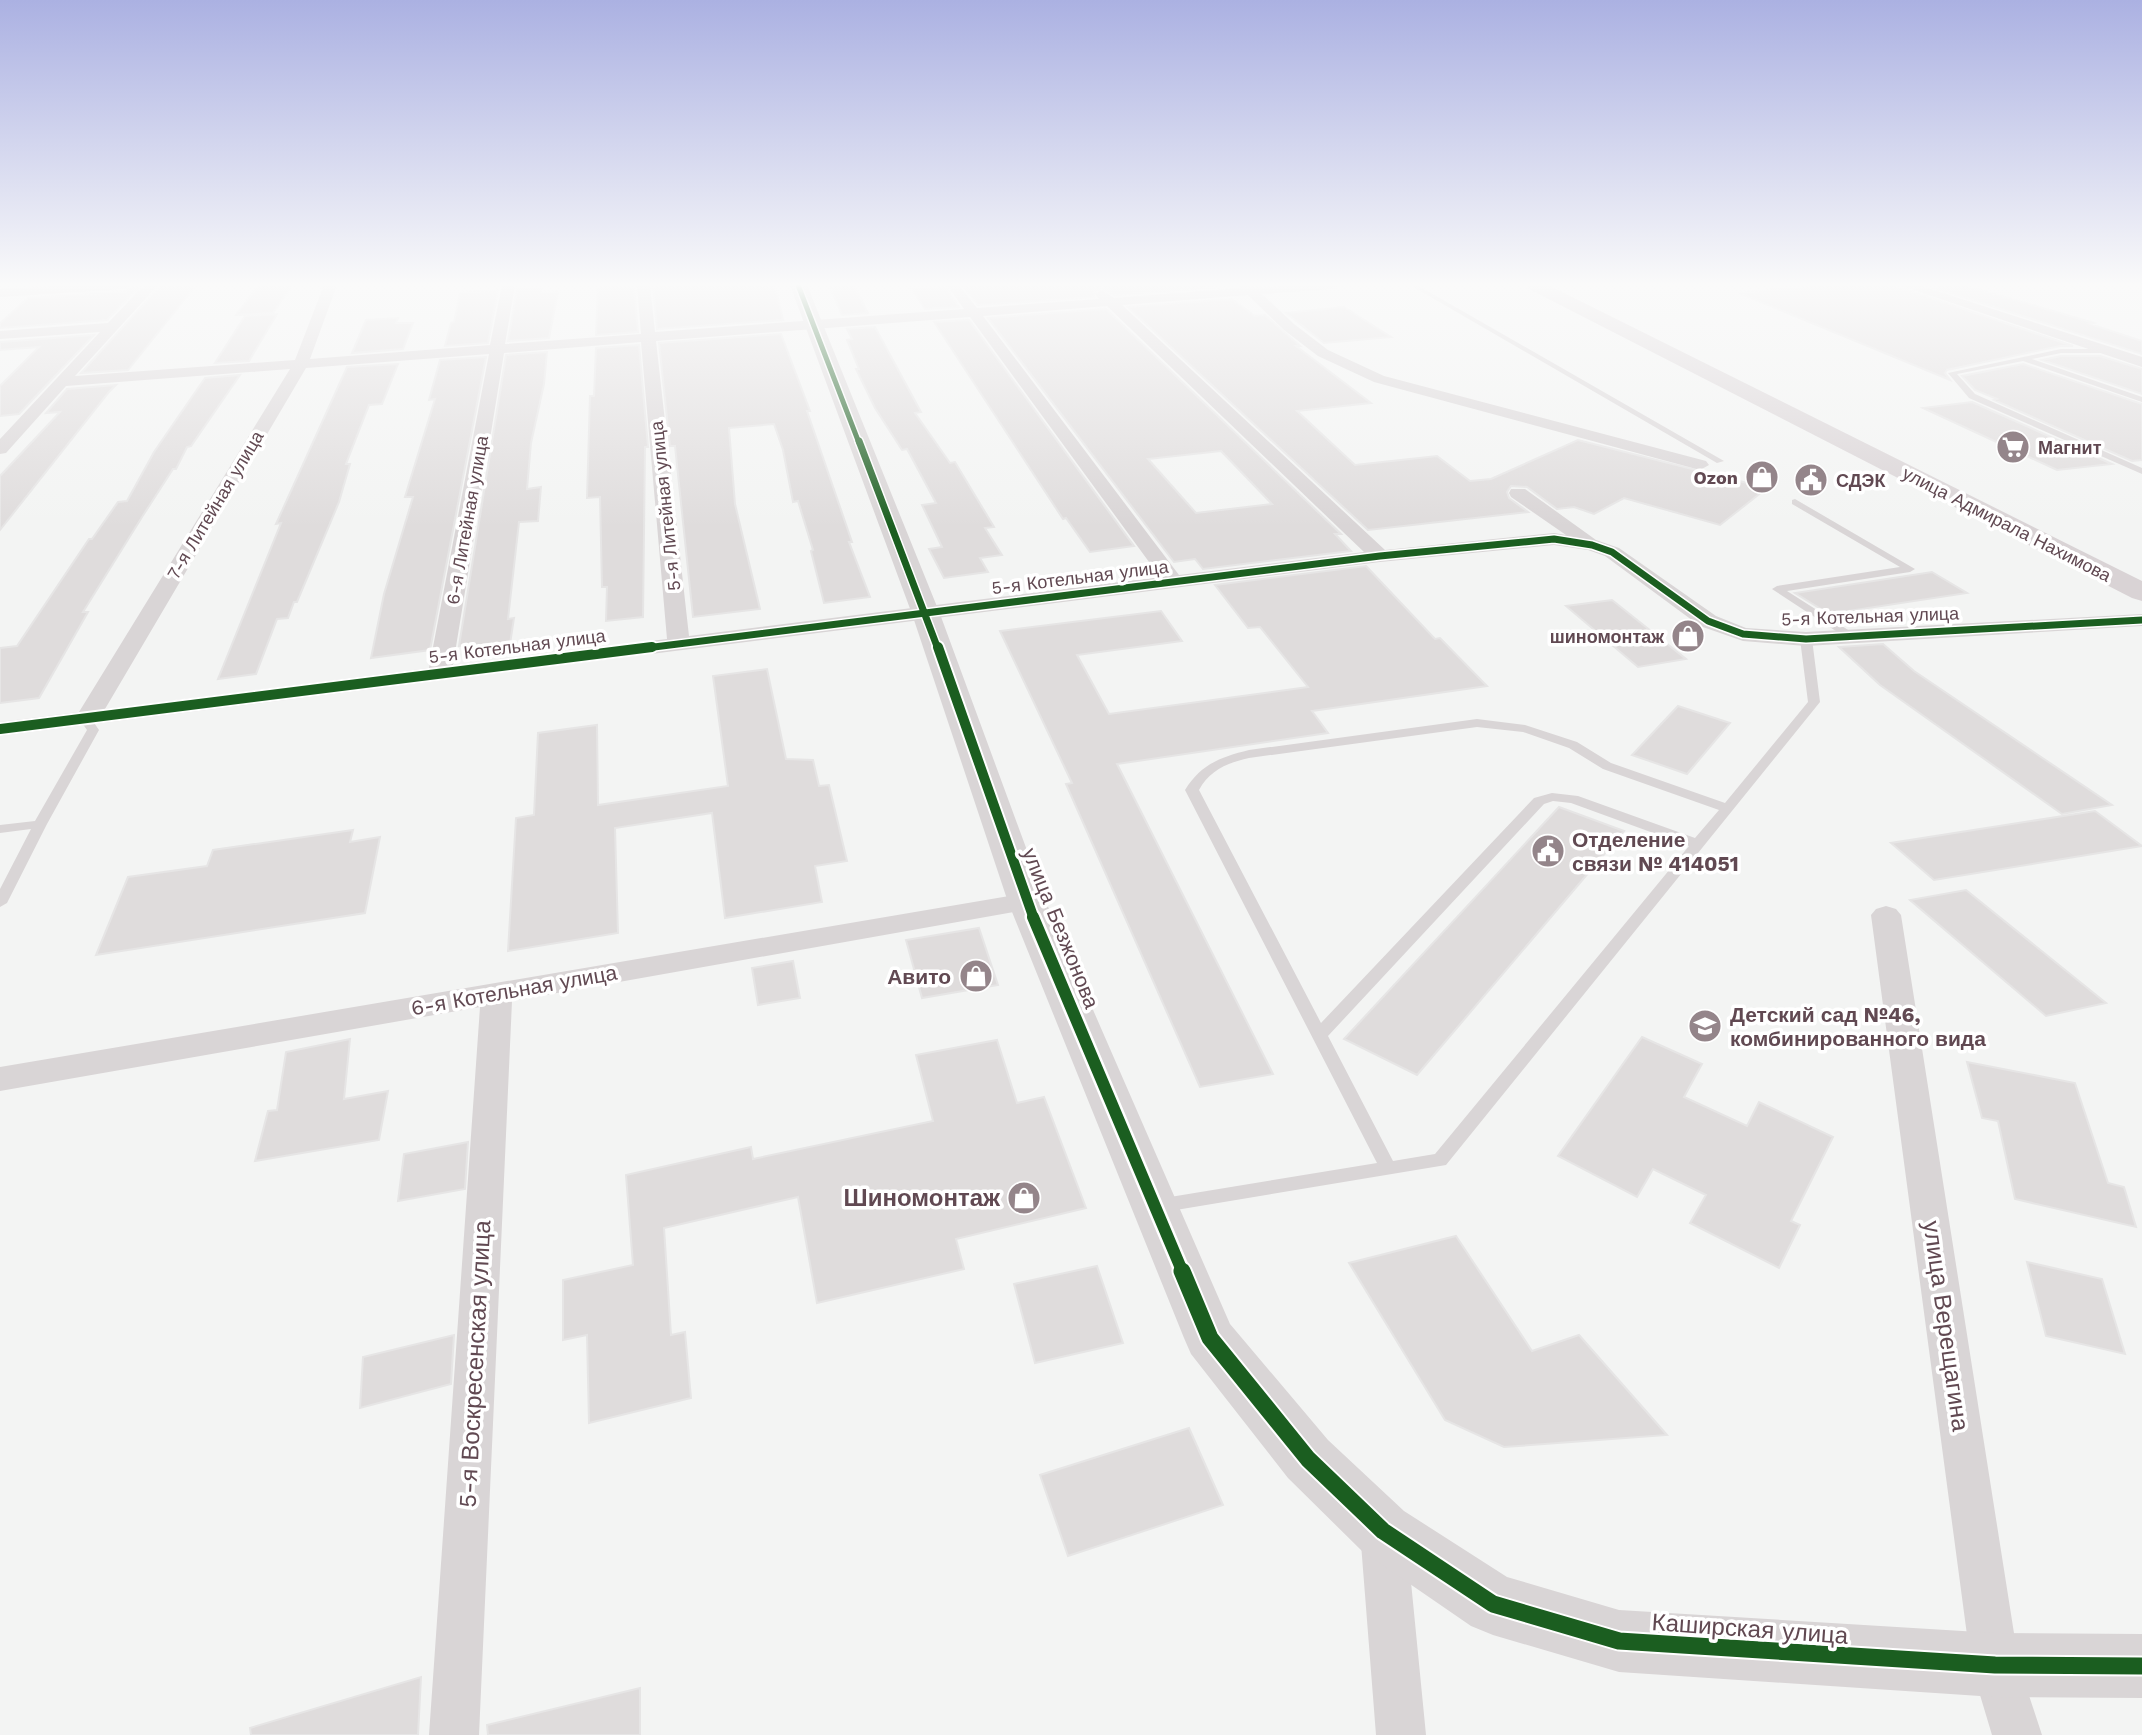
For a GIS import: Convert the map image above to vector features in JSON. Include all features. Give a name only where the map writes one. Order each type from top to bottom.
[{"type":"main road","name":"улица Адмирала Нахимова","points":[[1695,366],[2142,592]]},
{"type":"street","points":[[0,449],[77,366]]},
{"type":"street","points":[[62,382],[275,366]]},
{"type":"street","name":"7-я Литейная улица","points":[[86,720],[300,366]]},
{"type":"street","name":"6-я Литейная улица","points":[[440,673],[493,366]]},
{"type":"street","name":"5-я Литейная улица","points":[[651,366],[679,644]]},
{"type":"street","name":"улица Безжонова","points":[[829,366],[926,614],[1027,902],[1210,1338],[1308,1459],[1383,1531]]},
{"type":"street","points":[[1013,366],[1174,582]]},
{"type":"street","points":[[1178,366],[1380,556]]},
{"type":"street","points":[[1351,366],[1379,379],[1700,465]]},
{"type":"street","points":[[1518,493],[1592,545]]},
{"type":"street","name":"5-я Котельная улица","points":[[0,729],[1380,556],[1554,539],[1592,545],[1612,552],[1708,621],[1743,634],[1806,639],[2142,621]]},
{"type":"street","name":"6-я Котельная улица","points":[[0,1079],[1027,902]]},
{"type":"street","name":"улица Верещагина","points":[[1886,915],[1995,1665],[2017,1735]]},
{"type":"street","name":"5-я Воскресенская улица","points":[[454,1735],[497,993]]},
{"type":"street","points":[[1383,1531],[1401,1735]]},
{"type":"street","name":"Каширская улица","points":[[1383,1531],[1493,1604],[1619,1642],[1995,1665],[2142,1666]]},
{"type":"lane","points":[[1554,366],[1720,461],[1700,465]]},
{"type":"lane","points":[[1985,366],[1952,373],[1972,396],[2142,471]]},
{"type":"lane","points":[[2045,366],[2142,400]]},
{"type":"lane","points":[[1795,502],[1910,569],[1777,589],[1852,637]]},
{"type":"lane","points":[[1155,1207],[1440,1160],[1814,702],[1806,639]]},
{"type":"lane","points":[[0,903],[40,824],[93,730],[86,720]]},
{"type":"lane","points":[[1388,1168],[1192,790],[1199,776],[1216,762],[1249,754],[1477,723],[1525,729],[1573,745],[1607,766],[1727,808]]},
{"type":"lane","points":[[1319,1035],[1539,801],[1552,797],[1573,799],[1698,844]]},
{"type":"lane","points":[[0,829],[40,824]]},
{"type":"building","points":[[20,366],[65,366],[19,414],[0,416],[0,386]]},
{"type":"building","points":[[87,366],[131,366],[128,370],[81,373]]},
{"type":"building","points":[[397,366],[382,404],[369,405],[346,464],[350,464],[339,502],[297,602],[294,602],[288,618],[277,619],[256,674],[218,679],[281,523],[276,524],[347,367]]},
{"type":"building","points":[[438,366],[484,366],[430,650],[371,658],[384,594],[413,497],[405,497],[435,399],[429,400]]},
{"type":"building","points":[[504,366],[546,366],[531,443],[527,489],[541,487],[538,521],[519,522],[508,619],[514,618],[510,644],[464,649],[464,645],[459,646]]},
{"type":"building","points":[[595,366],[641,366],[648,447],[645,447],[643,617],[606,621],[607,587],[602,587],[600,497],[587,498],[590,396],[594,396]]},
{"type":"building","points":[[661,366],[793,366],[852,542],[849,542],[870,597],[824,603],[811,551],[813,550],[798,501],[793,502],[783,450],[774,424],[729,428],[735,504],[760,609],[693,617],[675,446],[670,446]]},
{"type":"building","points":[[858,366],[896,366],[921,412],[915,413],[950,463],[955,462],[994,527],[985,528],[1002,555],[980,558],[988,572],[944,578],[929,549],[942,547],[922,505],[936,503],[907,449],[902,450],[875,408],[856,369],[859,369]]},
{"type":"building","points":[[963,366],[1003,366],[1134,546],[1090,552],[1066,518],[1063,519]]},
{"type":"building","points":[[1025,366],[1165,366],[1341,534],[1335,534],[1351,551],[1203,569],[1195,559],[1174,562]],"holes":[[[1221,451],[1272,504],[1196,513],[1148,459]]]},
{"type":"building","points":[[1191,366],[1322,366],[1371,403],[1297,411],[1355,465],[1437,456],[1470,481],[1491,479],[1578,440],[1767,488],[1720,525],[1624,498],[1594,514],[1574,507],[1557,509],[1527,487],[1511,486],[1507,492],[1509,498],[1528,512],[1368,530]]},
{"type":"building","points":[[1916,366],[1966,366],[1947,370],[1945,373],[1950,380]]},
{"type":"building","points":[[2013,366],[2029,366],[2142,404],[2142,460],[2132,461],[1994,400],[1997,399],[1975,390],[1962,376]]},
{"type":"building","points":[[2060,366],[2132,366],[2142,369],[2142,394]]},
{"type":"building","points":[[240,375],[191,446],[187,447],[176,469],[173,469],[142,517],[83,612],[88,612],[39,698],[0,703],[0,648],[17,646],[89,539],[92,539],[118,502],[127,501],[154,452],[205,378]]},
{"type":"building","points":[[116,385],[0,530],[0,476],[60,412],[46,413],[67,389]]},
{"type":"building","points":[[1972,402],[2112,464],[2057,470],[1923,408]]},
{"type":"building","points":[[1366,566],[1435,639],[1440,638],[1487,686],[1312,711],[1328,733],[1117,764],[1273,1074],[1200,1087],[1066,784],[1072,783],[1000,631],[1161,611],[1182,641],[1077,655],[1109,714],[1308,687],[1260,627],[1248,628],[1215,585]]},
{"type":"building","points":[[1932,572],[1967,593],[1829,614],[1795,593]]},
{"type":"building","points":[[1612,600],[1686,659],[1638,667],[1566,606]]},
{"type":"building","points":[[1883,644],[1914,671],[2112,805],[2062,814],[1880,685],[1839,647]]},
{"type":"building","points":[[767,669],[786,759],[813,760],[819,786],[829,785],[847,861],[815,866],[822,902],[725,918],[712,813],[615,828],[618,933],[508,951],[516,818],[534,815],[538,733],[597,725],[598,805],[728,786],[713,676]]},
{"type":"building","points":[[1678,706],[1730,723],[1687,774],[1632,755]]},
{"type":"building","points":[[1559,807],[1624,831],[1417,1075],[1344,1039]]},
{"type":"building","points":[[2095,811],[2142,846],[1934,880],[1891,843]]},
{"type":"building","points":[[353,830],[350,842],[380,837],[365,913],[96,955],[128,877],[207,866],[213,850]]},
{"type":"building","points":[[1966,890],[2106,1003],[2046,1016],[1910,900]]},
{"type":"building","points":[[979,928],[998,985],[922,998],[906,940]]},
{"type":"building","points":[[793,961],[800,998],[758,1005],[752,968]]},
{"type":"building","points":[[1642,1037],[1702,1064],[1684,1097],[1747,1126],[1759,1102],[1833,1137],[1791,1221],[1800,1225],[1779,1268],[1690,1223],[1706,1195],[1653,1169],[1637,1197],[1558,1156]]},
{"type":"building","points":[[350,1039],[344,1099],[388,1091],[379,1140],[255,1161],[268,1111],[277,1110],[286,1052]]},
{"type":"building","points":[[997,1040],[1017,1103],[1044,1097],[1086,1208],[956,1239],[964,1269],[817,1303],[798,1197],[664,1228],[671,1335],[685,1332],[691,1398],[589,1423],[587,1335],[563,1340],[563,1280],[633,1265],[626,1175],[751,1147],[753,1159],[933,1121],[916,1055]]},
{"type":"building","points":[[1967,1062],[2075,1083],[2108,1183],[2124,1187],[2136,1227],[2015,1199],[1998,1121],[1982,1118]]},
{"type":"building","points":[[468,1142],[465,1189],[398,1201],[404,1154]]},
{"type":"building","points":[[1456,1236],[1532,1351],[1579,1335],[1667,1435],[1504,1447],[1445,1420],[1349,1263]]},
{"type":"building","points":[[2027,1262],[2102,1279],[2125,1354],[2046,1336]]},
{"type":"building","points":[[1097,1266],[1123,1343],[1035,1363],[1014,1284]]},
{"type":"building","points":[[454,1335],[451,1384],[360,1408],[363,1357]]},
{"type":"building","points":[[1189,1428],[1223,1505],[1068,1556],[1040,1475]]},
{"type":"building","points":[[421,1677],[418,1735],[251,1735],[250,1728]]},
{"type":"building","points":[[640,1688],[640,1735],[488,1735],[487,1725]]},
{"type":"cycle path","points":[[830,366],[926,614],[1027,902],[1210,1338],[1308,1459],[1383,1531],[1493,1604],[1619,1641],[1995,1665],[2142,1666]]},
{"type":"cycle path","points":[[0,729],[1380,556],[1554,539],[1592,545],[1612,552],[1708,621],[1743,634],[1806,639],[2142,620]]},
{"type":"place","name":"Магнит","points":[[2013,447]]},
{"type":"place","name":"Ozon","points":[[1762,477]]},
{"type":"place","name":"СДЭК","points":[[1811,480]]},
{"type":"place","name":"шиномонтаж","points":[[1688,636]]},
{"type":"place","name":"Отделение связи № 414051","points":[[1548,851]]},
{"type":"place","name":"Авито","points":[[976,976]]},
{"type":"place","name":"Детский сад №46, комбинированного вида","points":[[1705,1026]]},
{"type":"place","name":"Шиномонтаж","points":[[1024,1198]]}]
